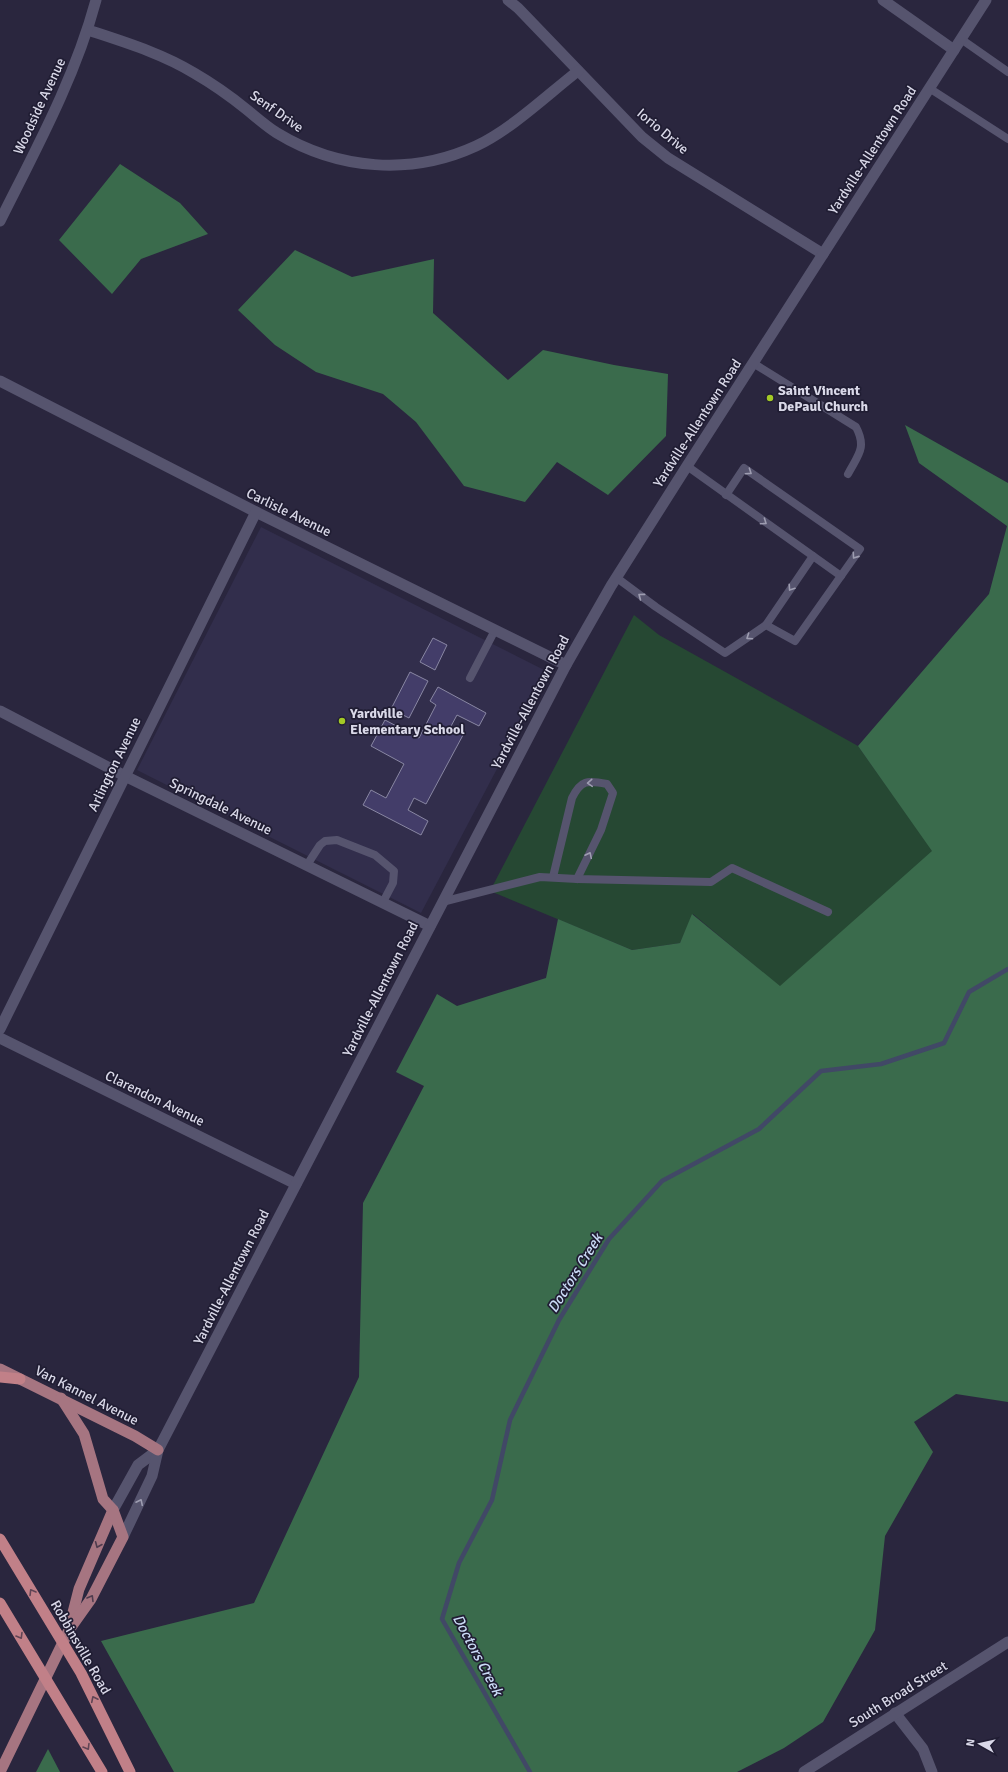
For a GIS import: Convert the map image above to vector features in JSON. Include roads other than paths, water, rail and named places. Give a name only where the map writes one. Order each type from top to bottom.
[{"type":"highway","points":[[0,1377],[20,1379]]},
{"type":"highway","name":"Robbinsville Road","points":[[0,1539],[81,1673],[130,1772]]},
{"type":"highway","points":[[0,1603],[102,1772]]},
{"type":"main road","name":"Van Kannel Avenue","points":[[0,1369],[61,1398],[135,1436],[158,1450]]},
{"type":"main road","points":[[61,1398],[84,1434],[103,1499],[113,1510],[123,1537]]},
{"type":"main road","name":"Yardville-Allentown Road","points":[[69,1630],[79,1589],[113,1510]]},
{"type":"main road","name":"Yardville-Allentown Road","points":[[0,1772],[69,1630],[92,1599],[123,1537]]},
{"type":"street","name":"Woodside Avenue","points":[[0,222],[64,91],[88,30],[96,0]]},
{"type":"street","name":"Iorio Drive","points":[[508,0],[642,137],[668,158],[823,254]]},
{"type":"street","points":[[883,0],[954,50]]},
{"type":"street","name":"Yardville-Allentown Road","points":[[123,1537],[152,1476],[158,1450],[566,665],[617,578],[687,466],[986,0]]},
{"type":"street","name":"Senf Drive","points":[[88,30],[158,55],[193,72],[226,93],[276,132],[301,146],[327,157],[380,166],[430,162],[477,146],[502,131],[578,71]]},
{"type":"street","name":"Carlisle Avenue","points":[[0,381],[256,512],[566,665]]},
{"type":"street","name":"Arlington Avenue","points":[[0,1029],[256,512]]},
{"type":"street","name":"Springdale Avenue","points":[[0,711],[125,776],[430,926]]},
{"type":"street","name":"Clarendon Avenue","points":[[0,1038],[296,1184]]},
{"type":"street","name":"Yardville-Allentown Road","points":[[113,1510],[138,1465],[158,1450]]},
{"type":"street","name":"South Broad Street","points":[[804,1772],[1008,1642]]},
{"type":"street","points":[[895,1713],[923,1749],[932,1772]]},
{"type":"lane","points":[[961,39],[1008,72]]},
{"type":"lane","points":[[929,88],[1008,139]]},
{"type":"lane","points":[[753,363],[856,427],[861,436],[862,446],[848,474]]},
{"type":"lane","points":[[687,466],[841,576]]},
{"type":"lane","points":[[726,495],[744,468],[860,549],[795,641],[766,625]]},
{"type":"lane","points":[[617,578],[656,607],[725,653],[766,625],[813,556]]},
{"type":"lane","points":[[470,678],[495,630]]},
{"type":"lane","points":[[553,877],[571,802],[578,787],[582,784],[593,781],[607,784],[613,793],[601,830],[577,879]]},
{"type":"lane","points":[[307,865],[320,845],[325,841],[337,840],[375,855],[394,871],[393,883],[383,902]]},
{"type":"lane","points":[[442,902],[540,877],[711,882],[732,868],[828,912]]},
{"type":"waterway","name":"Doctors Creek","points":[[530,1772],[442,1619],[459,1563],[492,1500],[510,1420],[559,1320],[609,1239],[662,1181],[759,1129],[821,1071],[881,1064],[944,1043],[969,992],[1008,969]]},
{"type":"place","name":"Saint Vincent DePaul Church","points":[[770,398]]},
{"type":"place","name":"Yardville Elementary School","points":[[342,721]]}]
